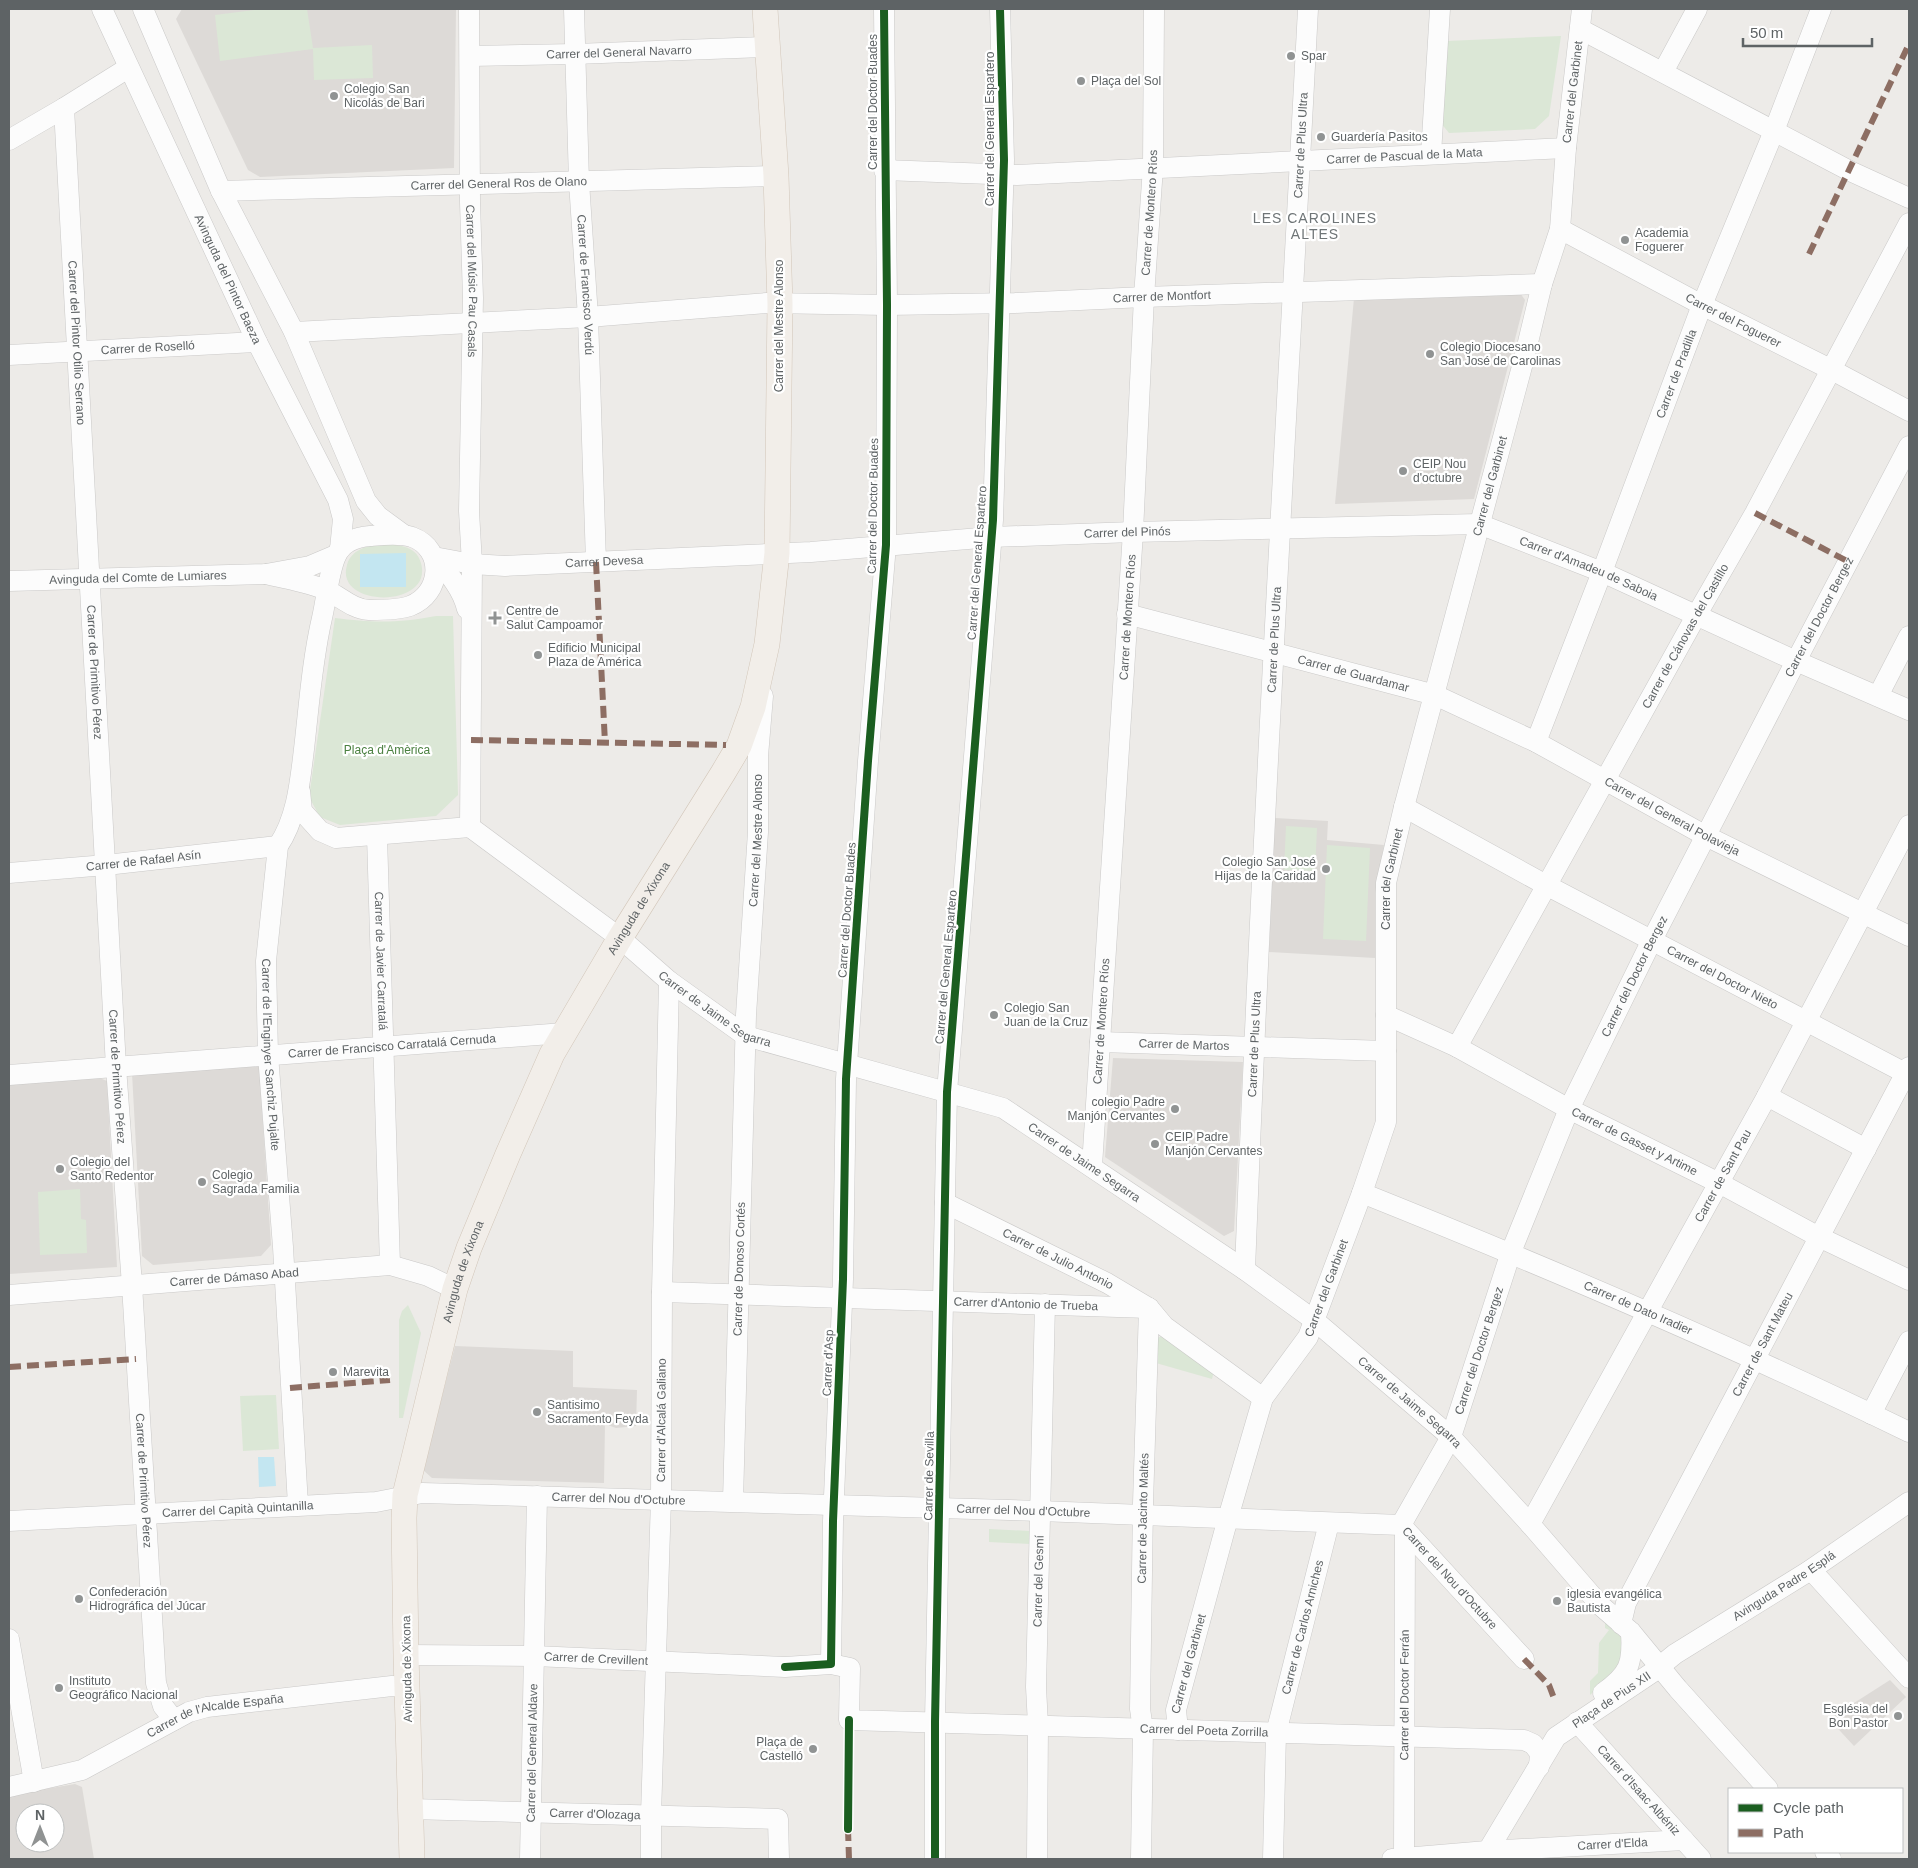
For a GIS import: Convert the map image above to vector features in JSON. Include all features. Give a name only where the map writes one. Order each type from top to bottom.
[{"type":"main road","name":"Carrer del Mestre Alonso","points":[[739,746],[753,707],[767,644],[777,553],[780,304],[776,176],[765,9]]},
{"type":"main road","name":"Avinguda de Xixona","points":[[412,1859],[406,1655],[405,1495],[455,1289],[469,1248],[500,1172],[552,1054],[620,938],[739,746]]},
{"type":"street","name":"Avinguda del Pintor Baeza","points":[[102,9],[257,342],[338,500],[343,519],[338,552]]},
{"type":"street","points":[[143,9],[221,192],[294,332],[366,501],[378,516],[404,535],[419,540],[440,567],[458,585],[465,600],[471,631]]},
{"type":"street","name":"Carrer del Músic Pau Casals","points":[[469,9],[473,323],[469,524],[472,564]]},
{"type":"street","name":"Carrer de Francisco Verdú","points":[[574,9],[579,182],[588,316],[596,562]]},
{"type":"street","name":"Carrer del Doctor Buades","points":[[848,1064],[868,761],[886,545],[887,306],[884,170],[884,9]]},
{"type":"street","name":"Carrer del General Espartero","points":[[947,1092],[992,537],[1003,175],[1000,9]]},
{"type":"street","name":"Carrer de Montero Ríos","points":[[1092,1166],[1133,532],[1144,297],[1153,167],[1154,9]]},
{"type":"street","name":"Carrer de Plus Ultra","points":[[1246,1270],[1254,1047],[1273,652],[1282,529],[1308,9]]},
{"type":"street","points":[[1431,154],[1440,9]]},
{"type":"street","name":"Carrer del Garbinet","points":[[1178,1730],[1176,1710],[1263,1398],[1308,1338],[1362,1193],[1386,1122],[1386,883],[1404,807],[1524,359],[1542,284],[1560,229],[1566,148],[1582,9]]},
{"type":"street","points":[[1659,70],[1686,9]]},
{"type":"street","points":[[1659,70],[1697,9]]},
{"type":"street","name":"Carrer de Pradilla","points":[[1536,742],[1702,305],[1774,130],[1821,9]]},
{"type":"street","points":[[1580,29],[1850,171],[1909,198]]},
{"type":"street","name":"Carrer del General Navarro","points":[[470,56],[767,47]]},
{"type":"street","points":[[9,140],[128,68]]},
{"type":"street","name":"Carrer del Pintor Otilio Serrano","points":[[64,108],[90,578]]},
{"type":"street","name":"Carrer de Pascual de la Mata","points":[[884,170],[1003,175],[1566,148]]},
{"type":"street","name":"Carrer del General Ros de Olano","points":[[221,192],[776,176]]},
{"type":"street","name":"Carrer de Cánovas del Castillo","points":[[1457,1047],[1546,884],[1755,512],[1909,224]]},
{"type":"street","name":"Carrer del Foguerer","points":[[1560,229],[1702,305],[1909,411]]},
{"type":"street","name":"Carrer de Montfort","points":[[294,332],[473,323],[757,304],[887,306],[894,304],[999,303],[1542,284]]},
{"type":"street","name":"Carrer de Roselló","points":[[9,355],[257,342]]},
{"type":"street","name":"Carrer del Doctor Bergez","points":[[1403,1528],[1451,1437],[1511,1252],[1569,1109],[1652,940],[1909,446]]},
{"type":"street","name":"Carrer del Músic Pau Casals","points":[[440,567],[469,524]]},
{"type":"street","name":"Carrer del Pinós","points":[[777,553],[992,537],[1479,524]]},
{"type":"street","name":"Carrer d'Amadeu de Saboia","points":[[1479,524],[1602,572],[1796,661],[1909,710]]},
{"type":"street","points":[[278,846],[287,833],[299,788],[318,634],[338,552],[350,541],[360,537],[404,535]]},
{"type":"street","name":"Avinguda del Comte de Lumiares","points":[[9,581],[266,574],[310,566],[338,552]]},
{"type":"street","name":"Carrer Devesa","points":[[440,567],[472,564],[505,566],[777,553]]},
{"type":"street","points":[[299,788],[302,811],[320,831],[336,838],[470,827],[472,564]]},
{"type":"street","points":[[328,591],[348,604],[368,610],[410,606],[422,598],[440,567]]},
{"type":"street","name":"Avinguda del Comte de Lumiares","points":[[266,574],[328,591]]},
{"type":"street","name":"Carrer de Primitivo Pérez","points":[[90,578],[116,1067],[132,1285],[156,1683],[163,1706],[174,1720]]},
{"type":"street","name":"Carrer de Guardamar","points":[[1127,614],[1435,694]]},
{"type":"street","points":[[1878,696],[1909,636]]},
{"type":"street","name":"Carrer del Mestre Alonso","points":[[746,1036],[758,832],[758,756],[767,644]]},
{"type":"street","name":"Carrer del General Polavieja","points":[[1435,694],[1536,742],[1604,782],[1706,836],[1909,936]]},
{"type":"street","name":"Carrer del Doctor Nieto","points":[[1404,807],[1806,1021],[1908,1072]]},
{"type":"street","name":"Carrer de Sant Pau","points":[[1530,1524],[1767,1096],[1909,825]]},
{"type":"street","name":"Carrer de Jaime Segarra","points":[[470,827],[620,938],[669,980],[746,1036],[1003,1108],[1246,1270],[1314,1320],[1451,1437],[1600,1605],[1626,1628]]},
{"type":"street","name":"Carrer de Javier Carratalá","points":[[377,836],[390,1265]]},
{"type":"street","name":"Carrer de Rafael Asín","points":[[9,873],[106,866],[278,846]]},
{"type":"street","name":"Carrer de l'Enginyer Sanchiz Pujalte","points":[[278,846],[266,962],[268,1056],[298,1505]]},
{"type":"street","name":"Carrer d'Alcalá Galiano","points":[[651,1859],[661,1499],[662,1292],[669,980]]},
{"type":"street","name":"Carrer de Gasset y Artime","points":[[1386,1015],[1457,1047],[1569,1109],[1719,1183],[1819,1237],[1909,1280]]},
{"type":"street","name":"Carrer de Francisco Carratalá Cernuda","points":[[9,1075],[564,1033]]},
{"type":"street","name":"Carrer de Donoso Cortés","points":[[733,1501],[746,1036]]},
{"type":"street","name":"Carrer de Martos","points":[[1100,1042],[1386,1051]]},
{"type":"street","name":"Carrer d'Asp","points":[[831,1664],[834,1504],[848,1064]]},
{"type":"street","name":"Carrer de Sant Mateu","points":[[1626,1628],[1626,1603],[1754,1358],[1908,1072]]},
{"type":"street","name":"Carrer de Sevilla","points":[[935,1859],[947,1092]]},
{"type":"street","points":[[1767,1096],[1866,1150]]},
{"type":"street","name":"Carrer de Dato Iradier","points":[[1362,1193],[1511,1252],[1754,1358],[1909,1432]]},
{"type":"street","name":"Carrer de Julio Antonio","points":[[945,1203],[1107,1282],[1149,1308]]},
{"type":"street","name":"Carrer de Dámaso Abad","points":[[9,1295],[390,1265],[428,1276],[455,1289]]},
{"type":"street","name":"Carrer d'Antonio de Trueba","points":[[662,1292],[1149,1308]]},
{"type":"street","name":"Carrer del Gesmí","points":[[1037,1859],[1038,1726],[1036,1687],[1045,1304]]},
{"type":"street","name":"Carrer de Jacinto Maltés","points":[[1140,1859],[1143,1729],[1140,1709],[1143,1515],[1156,1330],[1149,1308]]},
{"type":"street","points":[[1156,1330],[1263,1398]]},
{"type":"street","points":[[1871,1414],[1909,1341]]},
{"type":"street","name":"Carrer del Nou d'Octubre","points":[[405,1495],[422,1493],[834,1504],[1228,1518],[1403,1528],[1524,1658]]},
{"type":"street","name":"Carrer del Capità Quintanilla","points":[[9,1521],[376,1502],[405,1495]]},
{"type":"street","name":"Carrer del General Aldave","points":[[530,1859],[537,1496]]},
{"type":"street","name":"Avinguda Padre Esplá","points":[[1659,1666],[1675,1654],[1809,1571],[1909,1502]]},
{"type":"street","name":"Carrer de Carlos Arniches","points":[[1273,1859],[1276,1733],[1329,1523]]},
{"type":"street","name":"Carrer del Doctor Ferrán","points":[[1400,1859],[1404,1737],[1403,1528]]},
{"type":"street","points":[[1809,1571],[1813,1572],[1909,1678]]},
{"type":"street","name":"Plaça de Pius XII","points":[[1485,1855],[1556,1737],[1659,1666],[1626,1628]]},
{"type":"street","name":"Plaça de Pius XII","points":[[1524,1740],[1547,1729],[1608,1690],[1622,1676],[1631,1662],[1626,1628]]},
{"type":"street","points":[[9,1639],[34,1782]]},
{"type":"street","name":"Carrer de Crevillent","points":[[406,1655],[534,1656],[784,1667],[831,1664]]},
{"type":"street","name":"Carrer del Poeta Zorrilla","points":[[831,1664],[850,1668],[849,1720],[1524,1740]]},
{"type":"street","points":[[1659,1666],[1767,1788]]},
{"type":"street","name":"Carrer de l'Alcalde España","points":[[9,1787],[82,1770],[189,1712],[207,1707],[387,1687],[407,1687]]},
{"type":"street","name":"Carrer d'Isaac Albéniz","points":[[1577,1722],[1701,1859]]},
{"type":"street","points":[[1524,1740],[1532,1744],[1540,1753],[1539,1767]]},
{"type":"street","name":"Carrer d'Olozaga","points":[[411,1809],[778,1819],[779,1859]]},
{"type":"street","name":"Carrer d'Elda","points":[[1400,1859],[1557,1854],[1684,1840]]},
{"type":"shaded area","name":"Colegio San Nicolás de Bari","points":[[182,9],[456,9],[454,168],[260,177],[248,170],[176,19]]},
{"type":"shaded area","points":[[1520,293],[1525,300],[1474,499],[1335,504],[1354,298]]},
{"type":"shaded area","name":"Colegio San José Hijas de la Caridad","points":[[1275,818],[1328,821],[1327,840],[1384,845],[1375,893],[1375,958],[1269,952]]},
{"type":"shaded area","name":"colegio Padre Manjón Cervantes","points":[[1113,1058],[1243,1062],[1234,1231],[1224,1236],[1105,1157]]},
{"type":"shaded area","name":"Colegio Sagrada Familia","points":[[259,1064],[271,1245],[261,1256],[153,1265],[142,1256],[132,1073]]},
{"type":"shaded area","name":"Colegio del Santo Redentor","points":[[95,1076],[107,1081],[117,1267],[9,1274],[9,1083]]},
{"type":"shaded area","name":"Santisimo Sacramento Feyda","points":[[455,1346],[573,1351],[573,1387],[637,1390],[636,1426],[616,1428],[605,1424],[604,1483],[432,1478],[423,1470]]},
{"type":"shaded area","points":[[1890,1680],[1906,1697],[1854,1746],[1829,1719]]},
{"type":"shaded area","points":[[75,1784],[82,1787],[94,1859],[9,1859],[9,1795]]},
{"type":"green space","points":[[262,9],[307,9],[313,48],[372,45],[373,78],[314,80],[313,49],[220,61],[215,15]]},
{"type":"green space","points":[[1561,36],[1549,116],[1535,129],[1449,133],[1440,122],[1447,41]]},
{"type":"green space","points":[[380,544],[405,547],[415,552],[421,563],[421,578],[413,589],[400,595],[384,597],[368,595],[355,589],[347,579],[347,565],[352,556],[364,548]]},
{"type":"green space","name":"Plaça d'Amèrica","points":[[436,616],[453,616],[458,795],[436,816],[340,825],[320,817],[309,797],[335,618],[386,622]]},
{"type":"green space","points":[[1286,826],[1317,828],[1315,871],[1284,870]]},
{"type":"green space","points":[[1327,845],[1370,848],[1366,941],[1323,939]]},
{"type":"green space","points":[[80,1189],[81,1219],[86,1220],[87,1253],[40,1255],[38,1192]]},
{"type":"green space","points":[[408,1305],[421,1333],[403,1418],[399,1418],[399,1320],[402,1311]]},
{"type":"green space","points":[[1170,1333],[1215,1367],[1212,1379],[1156,1363],[1157,1338]]},
{"type":"green space","points":[[276,1395],[279,1449],[243,1451],[240,1396]]},
{"type":"green space","points":[[989,1529],[1031,1531],[1030,1544],[989,1542]]},
{"type":"green space","points":[[1605,1616],[1620,1635],[1623,1655],[1616,1670],[1590,1695],[1590,1681],[1598,1673],[1599,1643],[1609,1630],[1605,1628]]},
{"type":"water","points":[[406,553],[406,587],[360,587],[360,554]]},
{"type":"water","points":[[258,1457],[274,1457],[276,1486],[259,1487]]},
{"type":"marked path","points":[[1809,254],[1909,44]]},
{"type":"marked path","points":[[1755,513],[1849,562]]},
{"type":"marked path","points":[[596,562],[605,743]]},
{"type":"marked path","points":[[471,740],[726,745]]},
{"type":"marked path","points":[[9,1367],[136,1359]]},
{"type":"marked path","points":[[290,1388],[390,1380]]},
{"type":"marked path","points":[[1524,1659],[1549,1685],[1555,1701]]},
{"type":"marked path","points":[[848,1829],[849,1859]]},
{"type":"cycle path","points":[[785,1667],[831,1664],[833,1521],[843,1279],[846,1079],[868,761],[886,545],[887,305],[884,9]]},
{"type":"cycle path","points":[[935,1859],[935,1722],[947,1092],[993,520],[1004,160],[1000,9]]},
{"type":"cycle path","points":[[848,1829],[849,1720]]},
{"type":"place","name":"Spar","points":[[1291,56]]},
{"type":"place","name":"Plaça del Sol","points":[[1081,81]]},
{"type":"place","name":"Colegio San Nicolás de Bari","points":[[334,96]]},
{"type":"place","name":"Guardería Pasitos","points":[[1321,137]]},
{"type":"place","name":"Academia Foguerer","points":[[1625,240]]},
{"type":"place","name":"Colegio Diocesano San José de Carolinas","points":[[1430,354]]},
{"type":"place","name":"CEIP Nou d'octubre","points":[[1403,471]]},
{"type":"place","name":"Centre de Salut Campoamor","points":[[495,618]]},
{"type":"place","name":"Edificio Municipal Plaza de América","points":[[538,655]]},
{"type":"place","name":"Colegio San José Hijas de la Caridad","points":[[1326,869]]},
{"type":"place","name":"Colegio San Juan de la Cruz","points":[[994,1015]]},
{"type":"place","name":"colegio Padre Manjón Cervantes","points":[[1175,1109]]},
{"type":"place","name":"CEIP Padre Manjón Cervantes","points":[[1155,1144]]},
{"type":"place","name":"Colegio del Santo Redentor","points":[[60,1169]]},
{"type":"place","name":"Colegio Sagrada Familia","points":[[202,1182]]},
{"type":"place","name":"Marevita","points":[[333,1372]]},
{"type":"place","name":"Santisimo Sacramento Feyda","points":[[537,1412]]},
{"type":"place","name":"Confederación Hidrográfica del Júcar","points":[[79,1599]]},
{"type":"place","name":"iglesia evangélica Bautista","points":[[1557,1601]]},
{"type":"place","name":"Instituto Geográfico Nacional","points":[[59,1688]]},
{"type":"place","name":"Església del Bon Pastor","points":[[1898,1716]]},
{"type":"place","name":"Plaça de Castelló","points":[[813,1749]]},
{"type":"district","name":"LES CAROLINES ALTES","points":[[1315,226]]}]
